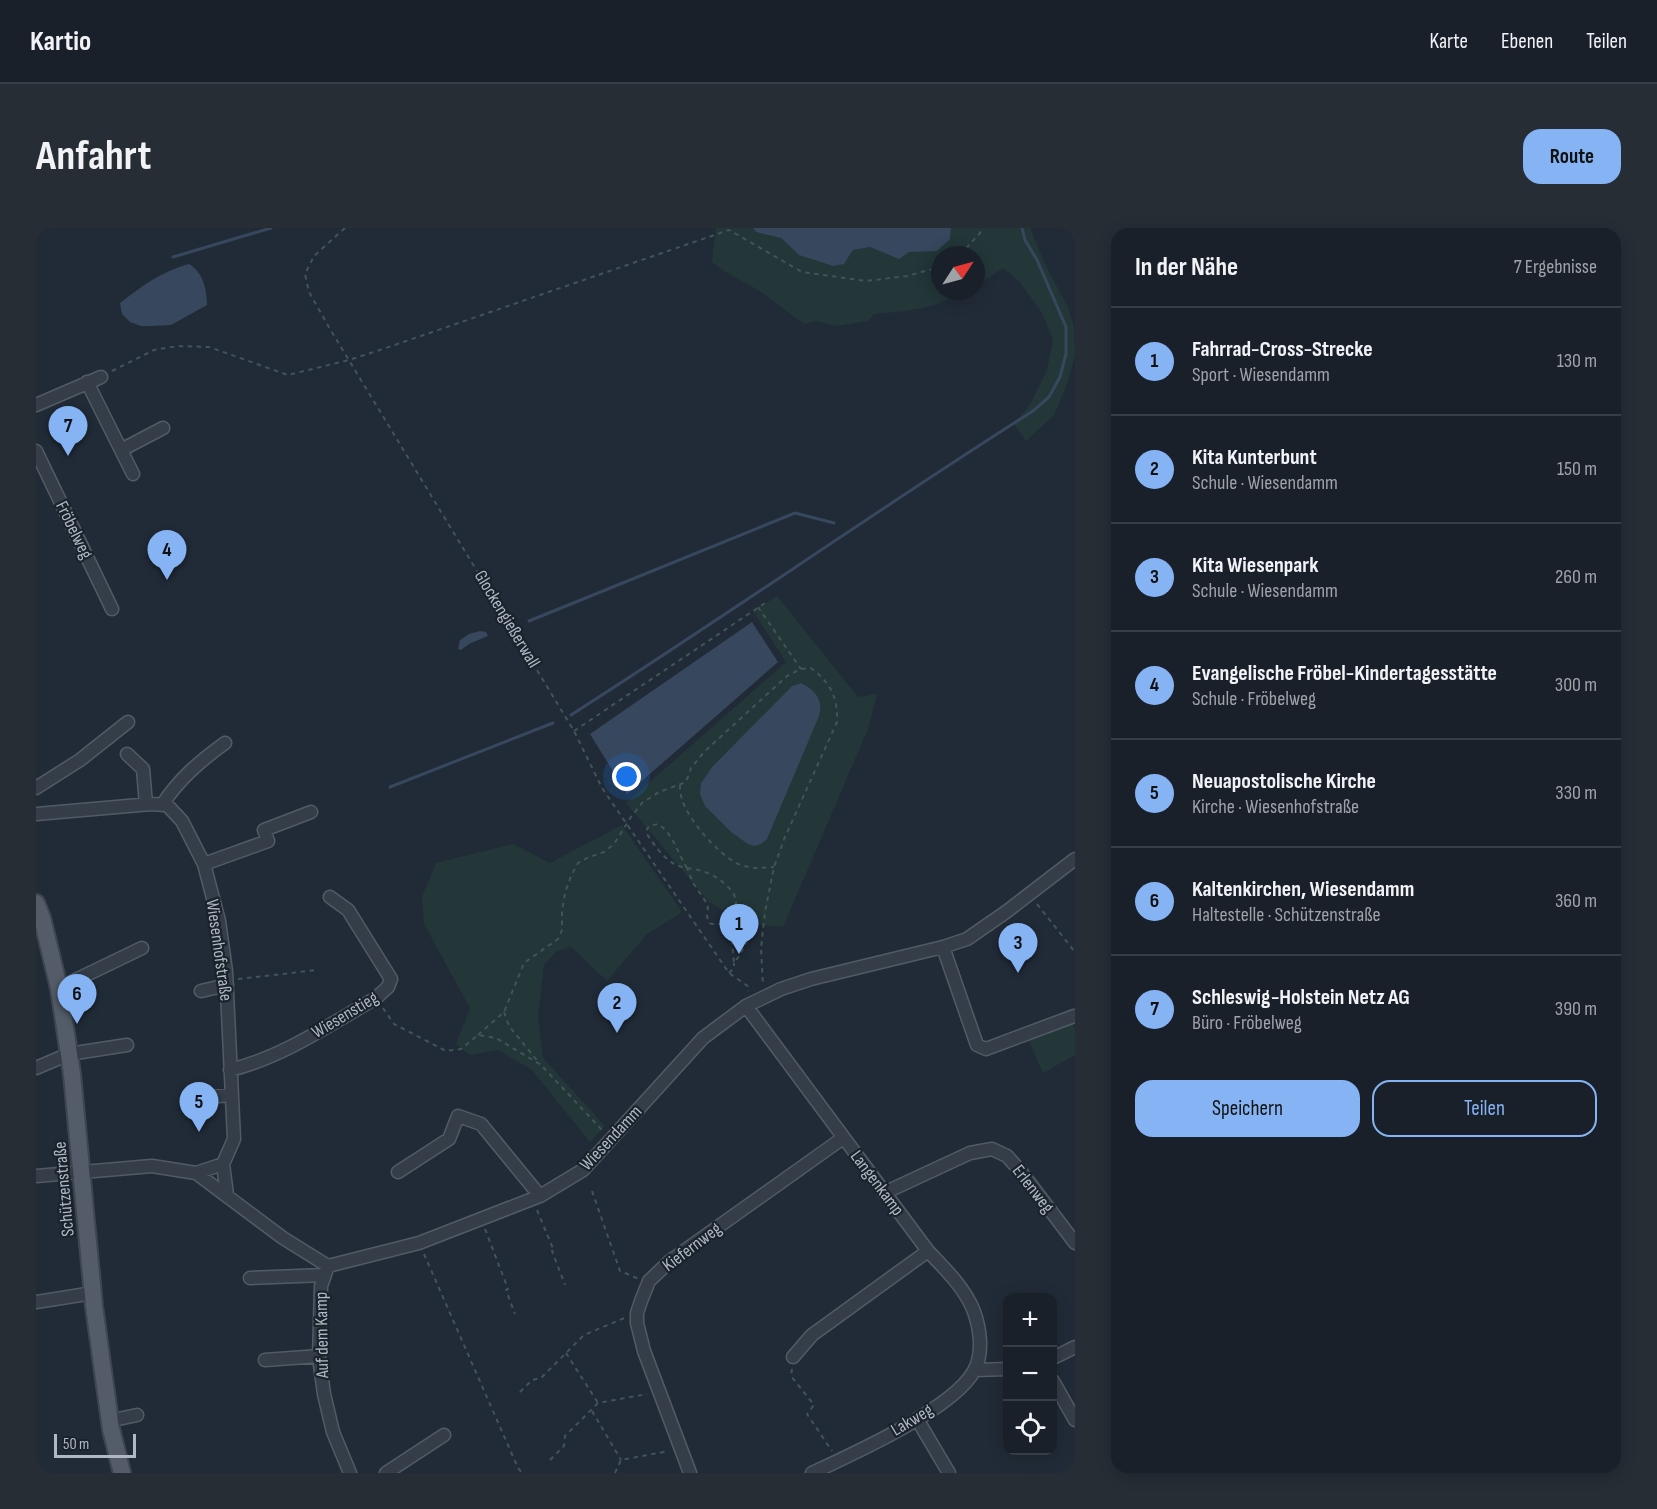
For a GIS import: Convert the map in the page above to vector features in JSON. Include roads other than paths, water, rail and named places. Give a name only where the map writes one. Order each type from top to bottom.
[{"type":"main road","name":"Schützenstraße","points":[[38,913],[59,988],[69,1054],[93,1293],[109,1421],[122,1473]]},
{"type":"street","points":[[36,405],[101,376]]},
{"type":"street","points":[[87,382],[133,474]]},
{"type":"street","points":[[121,450],[163,428]]},
{"type":"street","name":"Fröbelweg","points":[[36,451],[112,609]]},
{"type":"street","points":[[36,789],[80,760],[128,722]]},
{"type":"street","points":[[36,814],[146,804],[162,805],[187,773],[225,743]]},
{"type":"street","points":[[127,754],[143,769],[146,804]]},
{"type":"street","name":"Wiesenhofstraße","points":[[162,805],[167,805],[182,821],[204,864],[219,921],[226,983],[234,1138],[223,1164],[227,1195]]},
{"type":"street","points":[[204,864],[268,841],[264,830],[311,812]]},
{"type":"street","name":"Wiesendamm","points":[[250,1278],[326,1270],[419,1243],[537,1197],[583,1170],[703,1038],[746,1006],[781,989],[811,979],[944,947],[967,939],[1075,859]]},
{"type":"street","name":"Wiesenstieg","points":[[230,1070],[278,1054],[376,998],[388,987],[392,979],[348,910],[330,897]]},
{"type":"street","points":[[944,947],[976,1045],[986,1049],[1075,1016]]},
{"type":"street","points":[[59,988],[142,948]]},
{"type":"street","points":[[201,991],[226,983]]},
{"type":"street","name":"Langenkamp","points":[[746,1006],[928,1251],[961,1288],[973,1309],[980,1334],[979,1356],[975,1370]]},
{"type":"street","points":[[36,1068],[69,1054],[127,1045]]},
{"type":"street","points":[[196,1098],[231,1095]]},
{"type":"street","points":[[398,1172],[449,1139],[458,1116],[481,1124],[537,1197]]},
{"type":"street","name":"Kiefernweg","points":[[690,1473],[644,1350],[637,1323],[649,1281],[670,1261],[843,1138]]},
{"type":"street","name":"Erlenweg","points":[[884,1193],[970,1153],[992,1149],[1007,1156],[1022,1173],[1075,1244]]},
{"type":"street","points":[[196,1173],[223,1164]]},
{"type":"street","points":[[36,1176],[152,1166],[196,1173],[326,1270]]},
{"type":"street","points":[[793,1357],[812,1335],[928,1251]]},
{"type":"street","name":"Auf dem Kamp","points":[[326,1270],[321,1286],[319,1356],[324,1394],[333,1432],[350,1473]]},
{"type":"street","points":[[36,1302],[93,1293]]},
{"type":"street","points":[[1057,1356],[1075,1347]]},
{"type":"street","points":[[265,1360],[319,1356]]},
{"type":"street","points":[[975,1370],[1003,1369]]},
{"type":"street","name":"Lakweg","points":[[812,1473],[917,1419],[948,1398],[975,1370]]},
{"type":"street","points":[[1057,1388],[1075,1420]]},
{"type":"street","points":[[109,1421],[137,1415]]},
{"type":"street","points":[[917,1419],[949,1473]]},
{"type":"street","points":[[386,1473],[444,1435]]},
{"type":"water","points":[[753,228],[951,228],[950,239],[942,246],[931,246],[931,251],[909,252],[899,259],[870,247],[853,250],[844,264],[833,266],[799,255],[781,238],[756,232]]},
{"type":"water","points":[[189,264],[198,272],[203,282],[207,305],[171,325],[141,326],[130,322],[122,314],[120,303],[144,285],[161,275]]},
{"type":"water","points":[[752,622],[778,662],[627,794],[590,734]]},
{"type":"water","points":[[480,631],[486,632],[488,636],[461,650],[458,649],[460,640]]},
{"type":"water","points":[[801,683],[817,696],[820,705],[819,716],[767,839],[754,846],[731,832],[705,806],[700,794],[701,783],[712,767],[792,686]]},
{"type":"waterway","points":[[173,257],[271,228]]},
{"type":"waterway","points":[[571,715],[1033,411],[1049,397],[1060,377],[1066,354],[1066,327],[1037,260],[1025,240],[1022,228]]},
{"type":"waterway","points":[[529,621],[795,513],[834,523]]},
{"type":"waterway","points":[[390,787],[553,723]]},
{"type":"place","name":"Schleswig-Holstein Netz AG","points":[[68,456]]},
{"type":"place","name":"Evangelische Fröbel-Kindertagesstätte","points":[[167,580]]},
{"type":"place","name":"Fahrrad-Cross-Strecke","points":[[739,954]]},
{"type":"place","name":"Kita Wiesenpark","points":[[1018,973]]},
{"type":"place","name":"Kaltenkirchen, Wiesendamm","points":[[77,1024]]},
{"type":"place","name":"Kita Kunterbunt","points":[[617,1033]]},
{"type":"place","name":"Neuapostolische Kirche","points":[[199,1132]]}]
